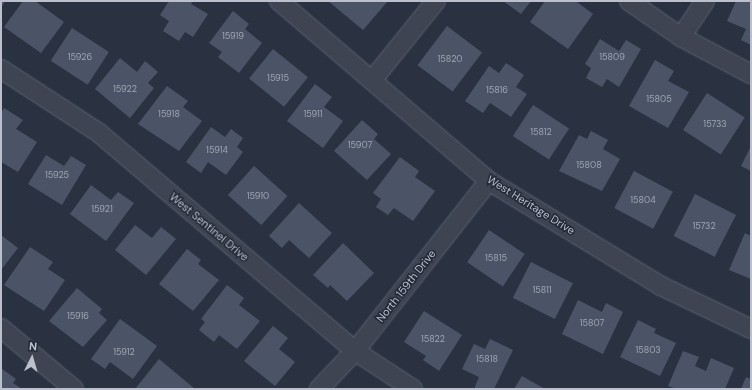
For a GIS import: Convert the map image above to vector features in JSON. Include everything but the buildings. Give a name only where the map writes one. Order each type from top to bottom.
[{"type":"street","name":"West Heritage Drive","points":[[279,1],[373,79],[489,181],[661,286],[751,328]]},
{"type":"street","points":[[373,79],[436,1]]},
{"type":"street","points":[[629,1],[681,37],[751,74]]},
{"type":"street","points":[[681,37],[705,1]]},
{"type":"street","name":"West Sentinel Drive","points":[[1,69],[99,133],[355,351],[413,389]]},
{"type":"street","name":"North 159th Drive","points":[[320,389],[355,351],[489,181]]},
{"type":"street","points":[[1,328],[74,389]]}]
